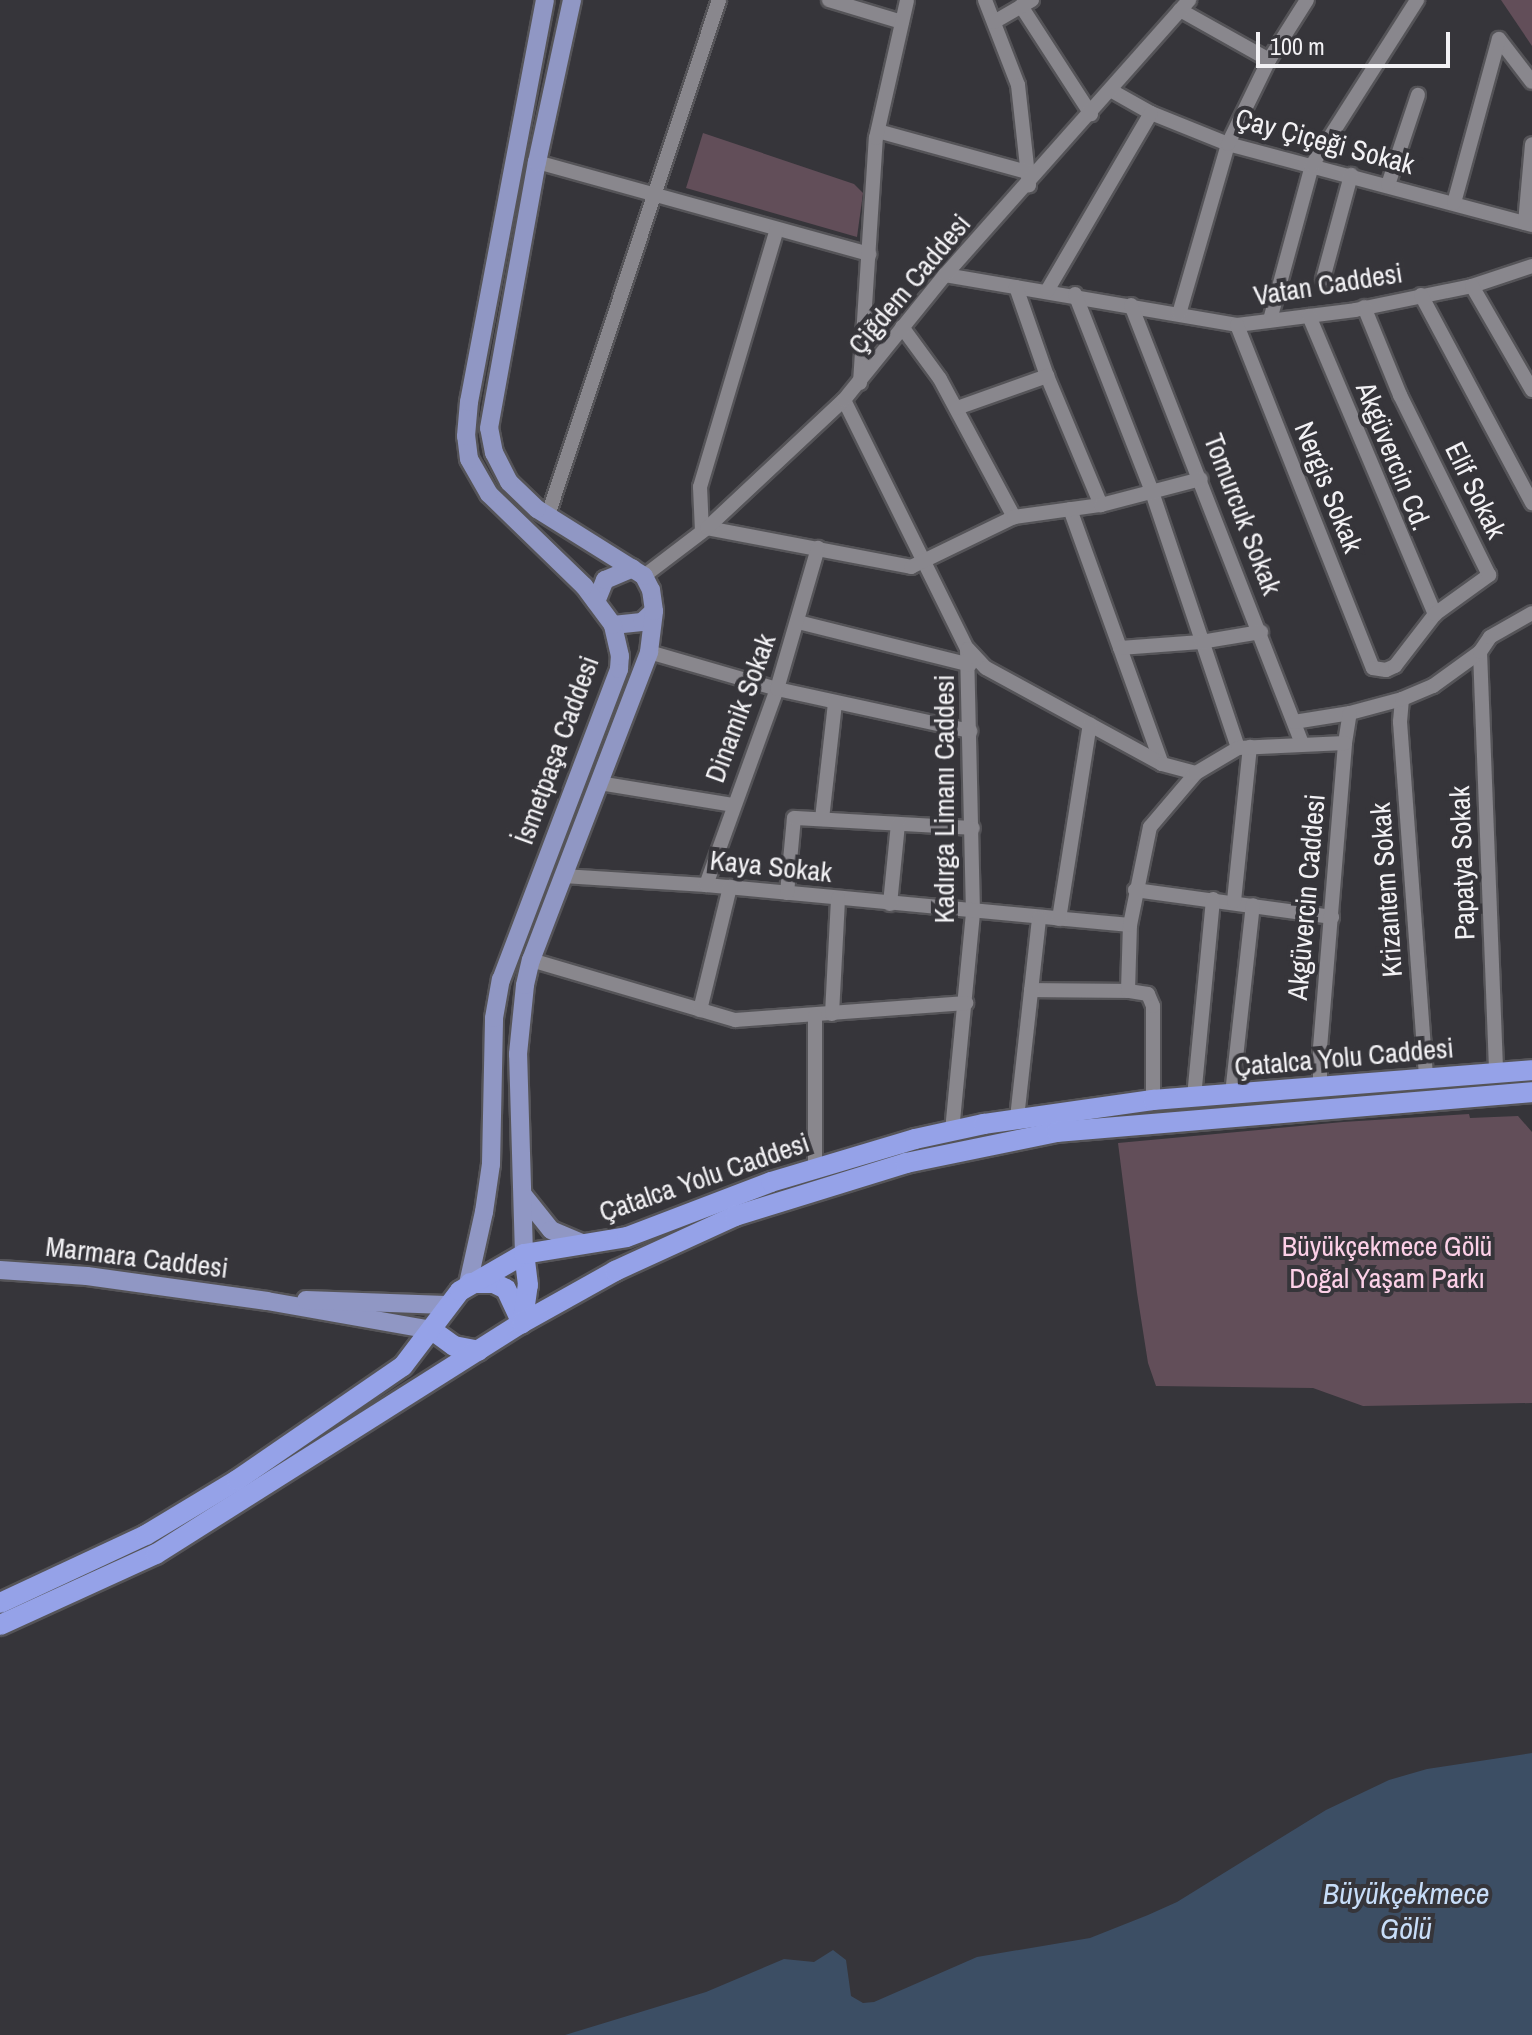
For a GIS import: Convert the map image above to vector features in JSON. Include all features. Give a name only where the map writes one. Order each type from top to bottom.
[{"type":"highway","name":"Çatalca Yolu Caddesi","points":[[0,1603],[191,1510],[384,1381],[403,1366],[432,1330],[446,1305],[468,1284],[524,1254],[648,1230],[815,1168],[952,1130],[1017,1118],[1153,1100],[1532,1070]]},
{"type":"highway","name":"Çatalca Yolu Caddesi","points":[[0,1625],[118,1573],[189,1535],[399,1398],[522,1323],[615,1271],[735,1216],[864,1174],[942,1154],[1097,1127],[1528,1098]]},
{"type":"highway","points":[[522,1323],[527,1307],[524,1254]]},
{"type":"highway","points":[[468,1284],[494,1283],[506,1289],[522,1323]]},
{"type":"highway","points":[[432,1330],[454,1346],[479,1351]]},
{"type":"main road","name":"İsmetpaşa Caddesi","points":[[468,1284],[484,1212],[493,1120],[494,1018],[499,990],[619,669],[619,642],[613,625],[565,564],[498,505],[469,459],[469,402],[545,0]]},
{"type":"main road","points":[[572,0],[537,162],[489,428],[494,453],[509,482],[548,515],[638,572]]},
{"type":"main road","points":[[525,113],[548,118]]},
{"type":"main road","points":[[482,335],[504,340]]},
{"type":"main road","name":"İsmetpaşa Caddesi","points":[[524,1254],[518,1120],[522,1012],[531,960],[649,652],[654,611],[651,590],[638,572]]},
{"type":"main road","points":[[596,602],[605,580],[638,572]]},
{"type":"main road","points":[[613,625],[642,622],[654,611]]},
{"type":"main road","points":[[538,881],[561,882]]},
{"type":"main road","points":[[493,1120],[518,1120]]},
{"type":"main road","points":[[523,1195],[551,1230],[584,1244]]},
{"type":"main road","name":"Marmara Caddesi","points":[[0,1270],[87,1276],[267,1301]]},
{"type":"main road","points":[[267,1301],[446,1305]]},
{"type":"main road","points":[[267,1301],[432,1330]]},
{"type":"street","points":[[548,515],[719,0]]},
{"type":"street","points":[[829,0],[902,22]]},
{"type":"street","points":[[860,383],[878,131],[907,0]]},
{"type":"street","points":[[878,131],[1029,179],[1018,85],[985,0]]},
{"type":"street","points":[[1179,314],[1228,144],[1269,60],[1307,0]]},
{"type":"street","points":[[1270,320],[1312,165],[1417,0]]},
{"type":"street","points":[[994,22],[1026,3],[1091,114]]},
{"type":"street","points":[[1185,5],[1269,60]]},
{"type":"street","name":"Çiğdem Caddesi","points":[[638,572],[704,529],[844,400],[945,275],[1112,91],[1185,5]]},
{"type":"street","points":[[1454,203],[1499,39],[1532,82]]},
{"type":"street","name":"Çay Çiçeği Sokak","points":[[1112,91],[1151,113],[1228,144],[1528,224]]},
{"type":"street","points":[[1388,185],[1418,95]]},
{"type":"street","points":[[1047,291],[1151,113]]},
{"type":"street","points":[[1528,224],[1532,144]]},
{"type":"street","points":[[537,162],[869,254]]},
{"type":"street","points":[[1323,279],[1351,175]]},
{"type":"street","points":[[777,229],[700,487],[704,529],[911,567],[1014,517],[1101,505],[1201,479]]},
{"type":"street","name":"Vatan Caddesi","points":[[945,275],[1075,294],[1237,325],[1364,307],[1472,286],[1532,266]]},
{"type":"street","points":[[1472,286],[1532,390]]},
{"type":"street","points":[[1016,287],[1047,376],[1101,505]]},
{"type":"street","points":[[1075,294],[1152,492],[1201,642],[1244,748],[1234,901]]},
{"type":"street","points":[[1421,295],[1532,503]]},
{"type":"street","name":"Tomurcuk Sokak","points":[[1131,305],[1302,743]]},
{"type":"street","name":"Elif Sokak","points":[[1364,307],[1400,395],[1489,575],[1435,614],[1395,666]]},
{"type":"street","name":"Akgüvercin Cd.","points":[[1309,316],[1410,563],[1435,614]]},
{"type":"street","name":"Nergis Sokak","points":[[1237,325],[1373,668],[1386,670],[1395,666]]},
{"type":"street","points":[[902,327],[957,408],[1014,517]]},
{"type":"street","points":[[957,408],[1047,376]]},
{"type":"street","name":"Kadırga Limanı Caddesi","points":[[844,400],[898,506],[921,562],[967,649],[970,665],[973,913],[952,1130]]},
{"type":"street","points":[[1070,509],[1162,764]]},
{"type":"street","name":"Dinamik Sokak","points":[[706,885],[777,689],[818,548]]},
{"type":"street","points":[[1294,722],[1350,713],[1402,699],[1433,686],[1480,652],[1490,637],[1532,613]]},
{"type":"street","points":[[798,622],[970,665]]},
{"type":"street","points":[[1120,648],[1201,642],[1261,632]]},
{"type":"street","points":[[967,649],[986,668],[1162,764],[1196,773]]},
{"type":"street","points":[[649,652],[777,689],[970,731]]},
{"type":"street","name":"Papatya Sokak","points":[[1480,652],[1496,1073]]},
{"type":"street","name":"Krizantem Sokak","points":[[1402,699],[1400,722],[1426,1078]]},
{"type":"street","points":[[822,819],[835,703]]},
{"type":"street","name":"Akgüvercin Caddesi","points":[[1320,1087],[1320,1048],[1350,713]]},
{"type":"street","points":[[1059,919],[1090,724]]},
{"type":"street","points":[[1128,991],[1130,925],[1150,827],[1196,773],[1244,748],[1345,743]]},
{"type":"street","points":[[599,783],[733,805]]},
{"type":"street","points":[[787,893],[794,818],[973,828]]},
{"type":"street","points":[[890,904],[898,824]]},
{"type":"street","name":"Kaya Sokak","points":[[561,882],[706,885],[973,913],[1130,925]]},
{"type":"street","points":[[700,1010],[730,887]]},
{"type":"street","points":[[1135,890],[1234,901],[1332,917]]},
{"type":"street","points":[[832,1014],[838,898]]},
{"type":"street","points":[[1194,1097],[1213,899]]},
{"type":"street","points":[[1232,1094],[1253,905]]},
{"type":"street","points":[[1017,1118],[1039,918]]},
{"type":"street","points":[[531,960],[735,1020],[966,1003]]},
{"type":"street","points":[[1031,990],[1148,994],[1153,1006],[1153,1100]]},
{"type":"street","points":[[815,1016],[815,1168]]},
{"type":"green space","points":[[1501,0],[1532,0],[1532,46]]},
{"type":"green space","points":[[703,133],[854,184],[863,193],[857,237],[686,188]]},
{"type":"green space","name":"Büyükçekmece Gölü Doğal Yaşam Parkı","points":[[1469,1114],[1470,1118],[1518,1116],[1532,1132],[1532,1403],[1363,1406],[1313,1388],[1156,1386],[1148,1363],[1137,1293],[1118,1143],[1343,1122]]},
{"type":"water","name":"Büyükçekmece Gölü","points":[[1532,1753],[1532,2035],[565,2035],[706,1992],[784,1959],[814,1962],[833,1950],[846,1960],[851,1996],[863,2003],[874,2002],[977,1957],[1090,1938],[1148,1915],[1177,1902],[1326,1810],[1389,1780],[1427,1769]]}]
